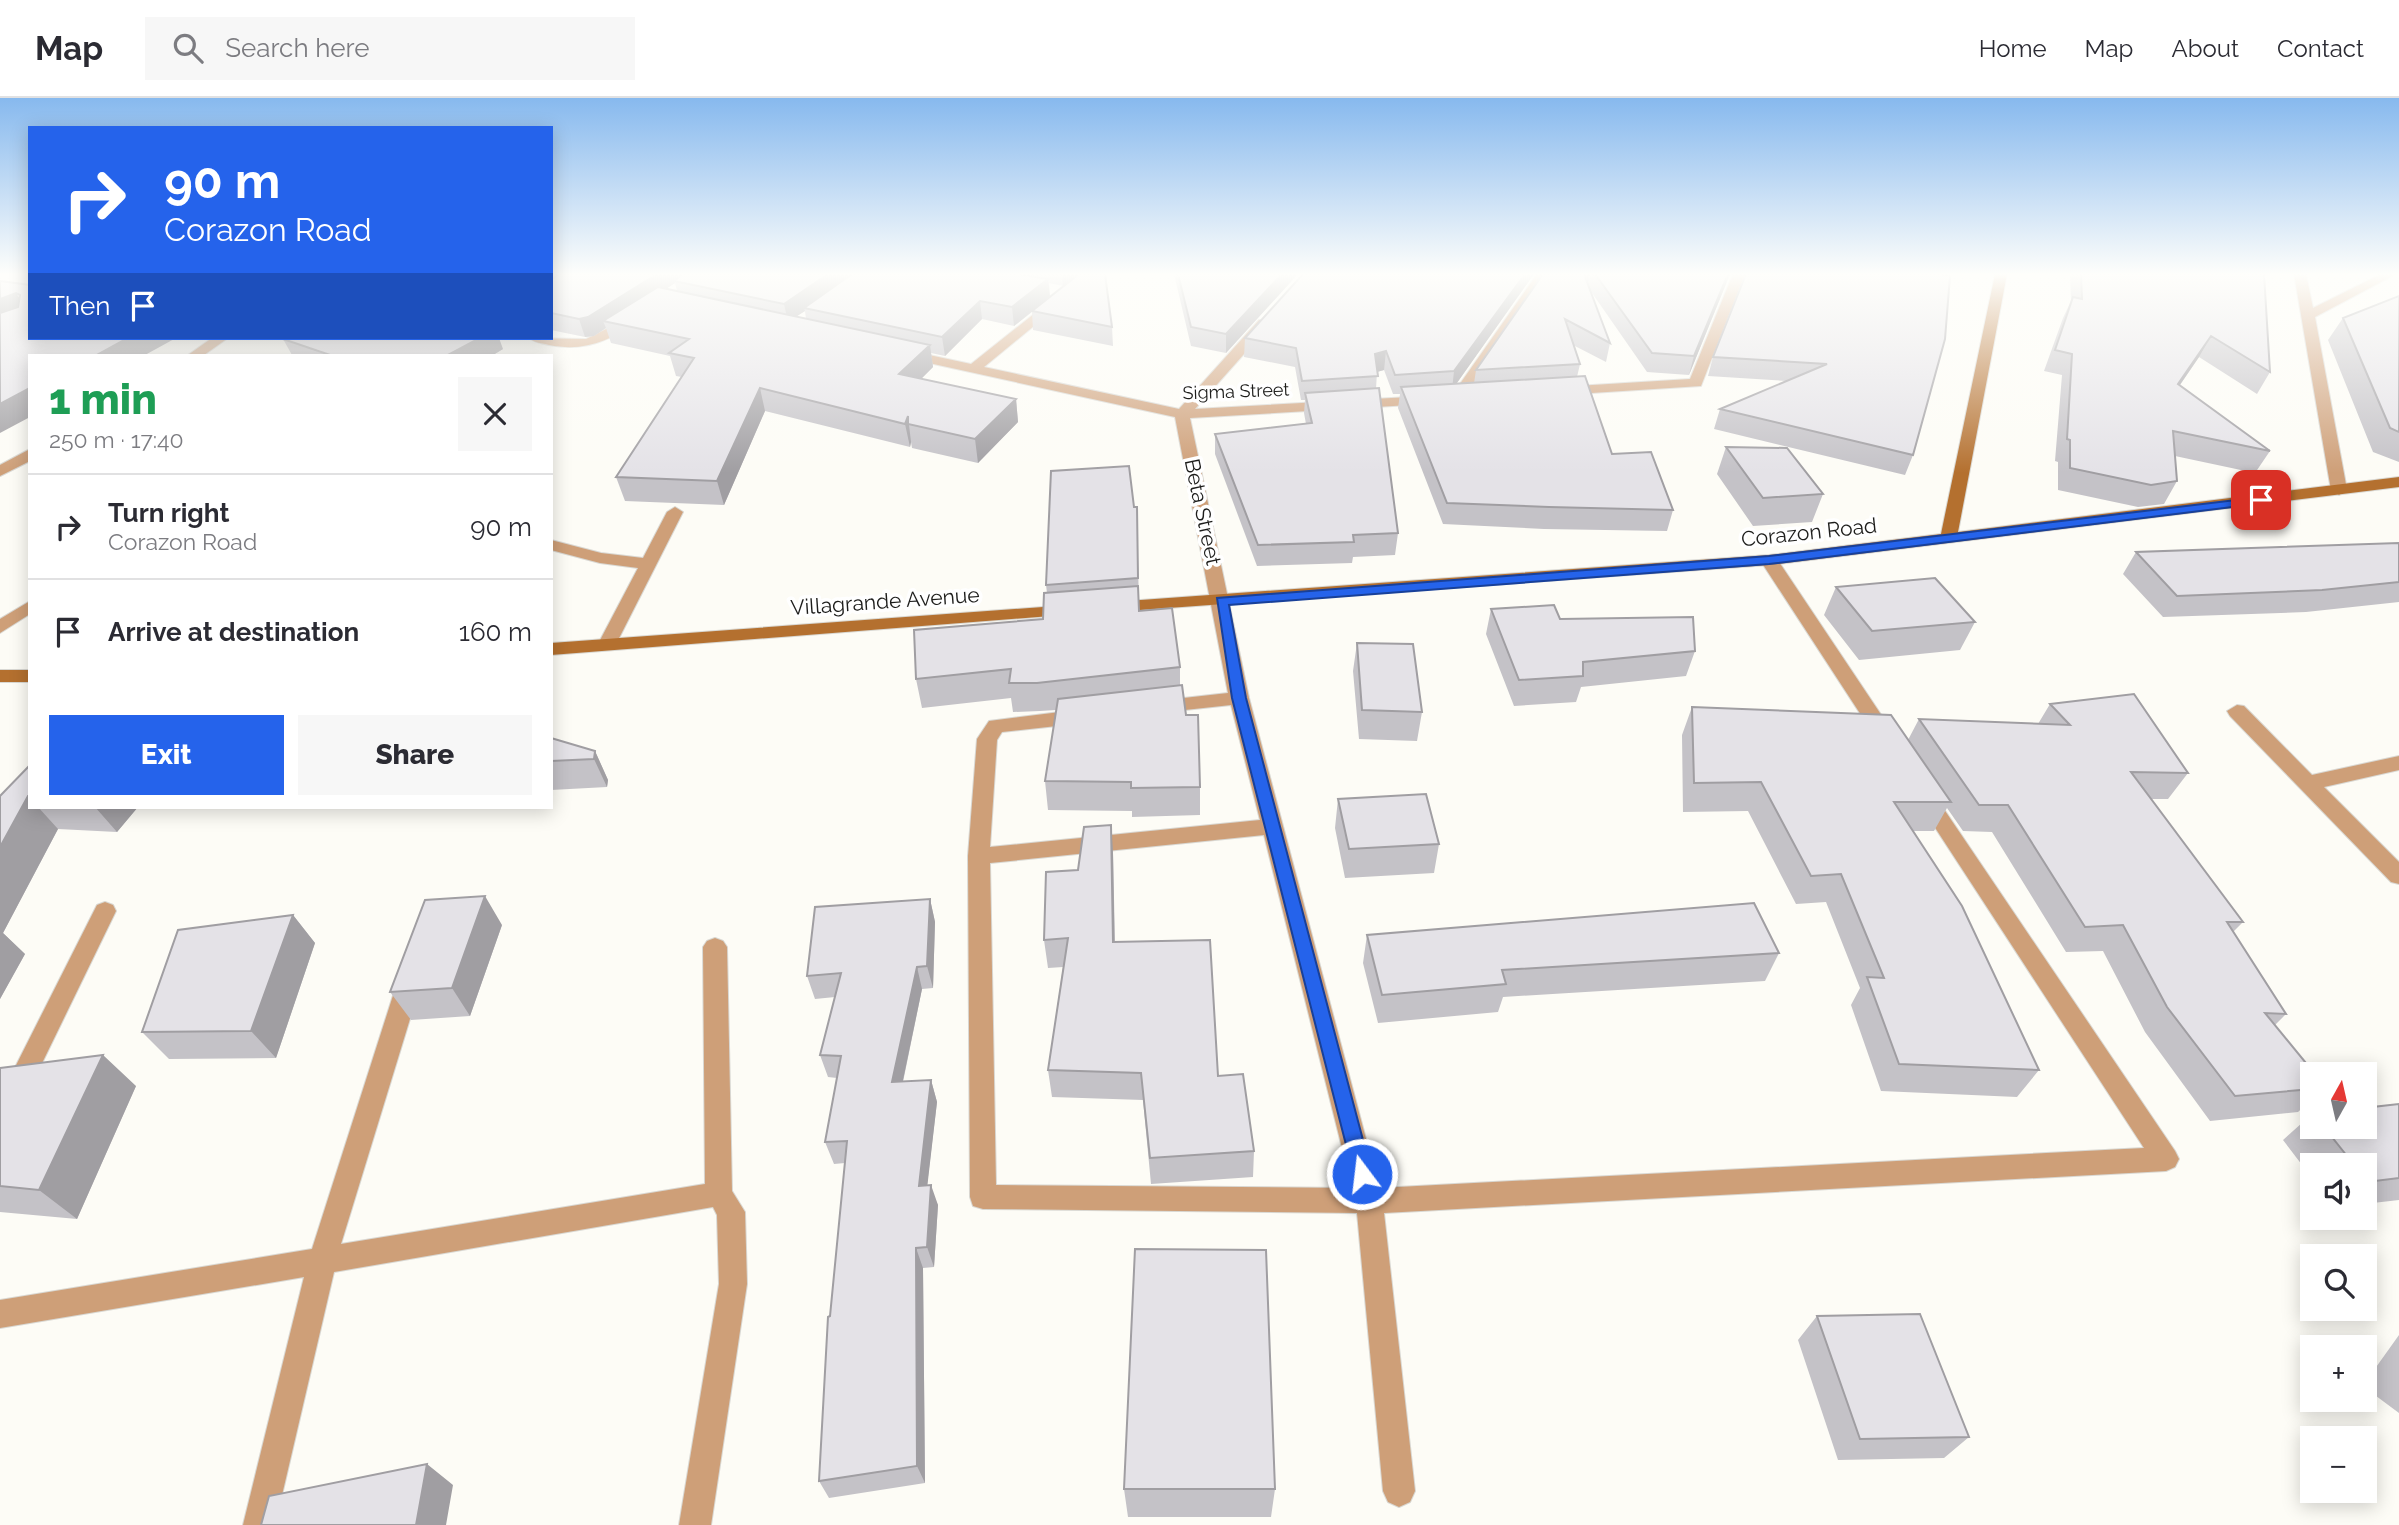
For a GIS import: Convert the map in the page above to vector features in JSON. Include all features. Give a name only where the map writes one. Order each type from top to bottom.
[{"type":"street","points":[[197,354],[217,341]]},
{"type":"street","points":[[547,341],[592,345],[599,341]]},
{"type":"street","points":[[974,368],[1008,341]]},
{"type":"street","points":[[1182,414],[1248,341]]},
{"type":"street","points":[[1457,398],[1497,341]]},
{"type":"street","points":[[1550,392],[1696,383],[1713,341]]},
{"type":"street","points":[[1948,540],[1988,341]]},
{"type":"street","points":[[2311,341],[2339,491]]},
{"type":"street","name":"Sigma Street","points":[[895,352],[1182,414],[1483,396]]},
{"type":"street","name":"Beta Street","points":[[1182,414],[1222,601],[1239,698],[1369,1201],[1399,1490]]},
{"type":"street","points":[[0,471],[28,455]]},
{"type":"street","name":"Corazon Road","points":[[1222,601],[1769,560],[1948,540],[2399,482]]},
{"type":"street","points":[[606,646],[676,512]]},
{"type":"street","points":[[553,546],[600,558],[650,564]]},
{"type":"street","points":[[1769,560],[1899,757]]},
{"type":"street","name":"Villagrande Avenue","points":[[553,649],[1106,607],[1222,601]]},
{"type":"street","points":[[0,627],[28,607]]},
{"type":"street","points":[[0,676],[28,676]]},
{"type":"street","points":[[1131,710],[1239,698]]},
{"type":"street","points":[[2237,711],[2399,876]]},
{"type":"street","points":[[1104,713],[996,726],[987,740],[979,856],[983,1197],[1369,1201],[2166,1159],[1914,780]]},
{"type":"street","points":[[2308,783],[2399,764]]},
{"type":"street","points":[[979,856],[1272,826]]},
{"type":"street","points":[[0,1123],[105,911]]},
{"type":"street","points":[[695,1525],[733,1284],[731,1212],[719,1194],[715,947]]},
{"type":"street","points":[[259,1525],[323,1258],[417,956]]},
{"type":"street","points":[[0,1314],[719,1194]]},
{"type":"building","points":[[0,341],[123,341],[99,354],[28,354],[28,389],[0,404]]},
{"type":"building","points":[[288,341],[475,341],[450,354],[327,354]]},
{"type":"building","points":[[687,341],[909,341],[930,345],[899,374],[1016,399],[975,439],[908,424],[908,416],[905,424],[760,388],[717,481],[616,477],[694,358],[669,353]]},
{"type":"building","points":[[1258,341],[1476,341],[1454,371],[1395,375],[1386,351],[1375,354],[1378,376],[1302,381],[1296,348]]},
{"type":"building","points":[[1497,341],[1572,341],[1580,364],[1476,370]]},
{"type":"building","points":[[1643,341],[1700,341],[1694,356],[1652,353]]},
{"type":"building","points":[[1720,341],[1945,341],[1913,455],[1720,409],[1827,364],[1713,357]]},
{"type":"building","points":[[2058,341],[2208,341],[2178,384],[2270,451],[2173,431],[2177,481],[2151,485],[2070,468],[2070,440],[2067,439],[2072,354],[2055,350]]},
{"type":"building","points":[[2219,341],[2268,341],[2270,372]]},
{"type":"building","points":[[2353,341],[2399,341],[2399,432],[2390,428]]},
{"type":"building","points":[[1585,376],[1612,454],[1651,452],[1673,510],[1447,503],[1401,387]]},
{"type":"building","points":[[1379,388],[1398,533],[1353,535],[1354,542],[1258,545],[1215,434],[1312,423],[1305,393]]},
{"type":"building","points":[[1726,447],[1787,448],[1823,494],[1763,498]]},
{"type":"building","points":[[1129,466],[1134,507],[1137,507],[1138,578],[1046,585],[1051,471]]},
{"type":"building","points":[[2399,543],[2399,582],[2322,590],[2177,596],[2136,552]]},
{"type":"building","points":[[1935,578],[1975,622],[1872,631],[1836,587]]},
{"type":"building","points":[[1138,586],[1139,611],[1172,608],[1180,667],[1037,683],[1009,683],[1011,669],[916,679],[914,630],[1043,619],[1044,593]]},
{"type":"building","points":[[1554,605],[1560,619],[1693,617],[1695,651],[1583,662],[1583,676],[1519,680],[1491,609]]},
{"type":"building","points":[[1357,643],[1413,644],[1422,712],[1362,710]]},
{"type":"building","points":[[1182,685],[1186,715],[1198,715],[1200,787],[1131,788],[1131,782],[1045,781],[1058,699]]},
{"type":"building","points":[[2134,694],[2188,773],[2131,772],[2243,922],[2227,922],[2286,1014],[2265,1013],[2305,1062],[2300,1062],[2300,1090],[2235,1096],[2167,1007],[2123,925],[2085,927],[2008,805],[1979,805],[1919,719],[2070,725],[2050,704]]},
{"type":"building","points":[[1692,707],[1891,715],[1951,802],[1894,802],[1962,906],[2039,1070],[1899,1064],[1867,977],[1884,978],[1841,874],[1811,876],[1761,782],[1694,783]]},
{"type":"building","points":[[553,739],[595,751],[594,759],[553,761]]},
{"type":"building","points":[[28,767],[28,796],[0,847],[0,796]]},
{"type":"building","points":[[1426,794],[1439,844],[1349,849],[1338,799]]},
{"type":"building","points":[[1111,825],[1113,942],[1210,940],[1218,1076],[1243,1074],[1254,1151],[1150,1158],[1141,1073],[1048,1070],[1068,938],[1044,940],[1046,872],[1078,870],[1084,827]]},
{"type":"building","points":[[485,896],[452,988],[390,992],[425,900]]},
{"type":"building","points":[[930,899],[927,966],[917,967],[892,1082],[931,1080],[919,1186],[931,1185],[927,1247],[916,1248],[917,1466],[819,1481],[828,1317],[847,1141],[825,1142],[841,1056],[820,1055],[841,973],[807,976],[815,907]]},
{"type":"building","points":[[1754,903],[1779,953],[1502,970],[1506,984],[1382,995],[1367,935]]},
{"type":"building","points":[[293,915],[251,1031],[142,1032],[178,930]]},
{"type":"building","points":[[103,1055],[39,1190],[0,1186],[0,1068]]},
{"type":"building","points":[[2399,1104],[2399,1178],[2377,1181],[2377,1153],[2345,1153],[2334,1139],[2377,1139],[2377,1107]]},
{"type":"building","points":[[1135,1249],[1266,1250],[1275,1489],[1124,1489]]},
{"type":"building","points":[[1920,1314],[1969,1437],[1860,1439],[1817,1316]]},
{"type":"building","points":[[427,1464],[416,1525],[261,1525],[269,1496]]},
{"type":"route","points":[[1362,1174],[1239,698],[1222,601],[1769,560],[2261,500]]}]
